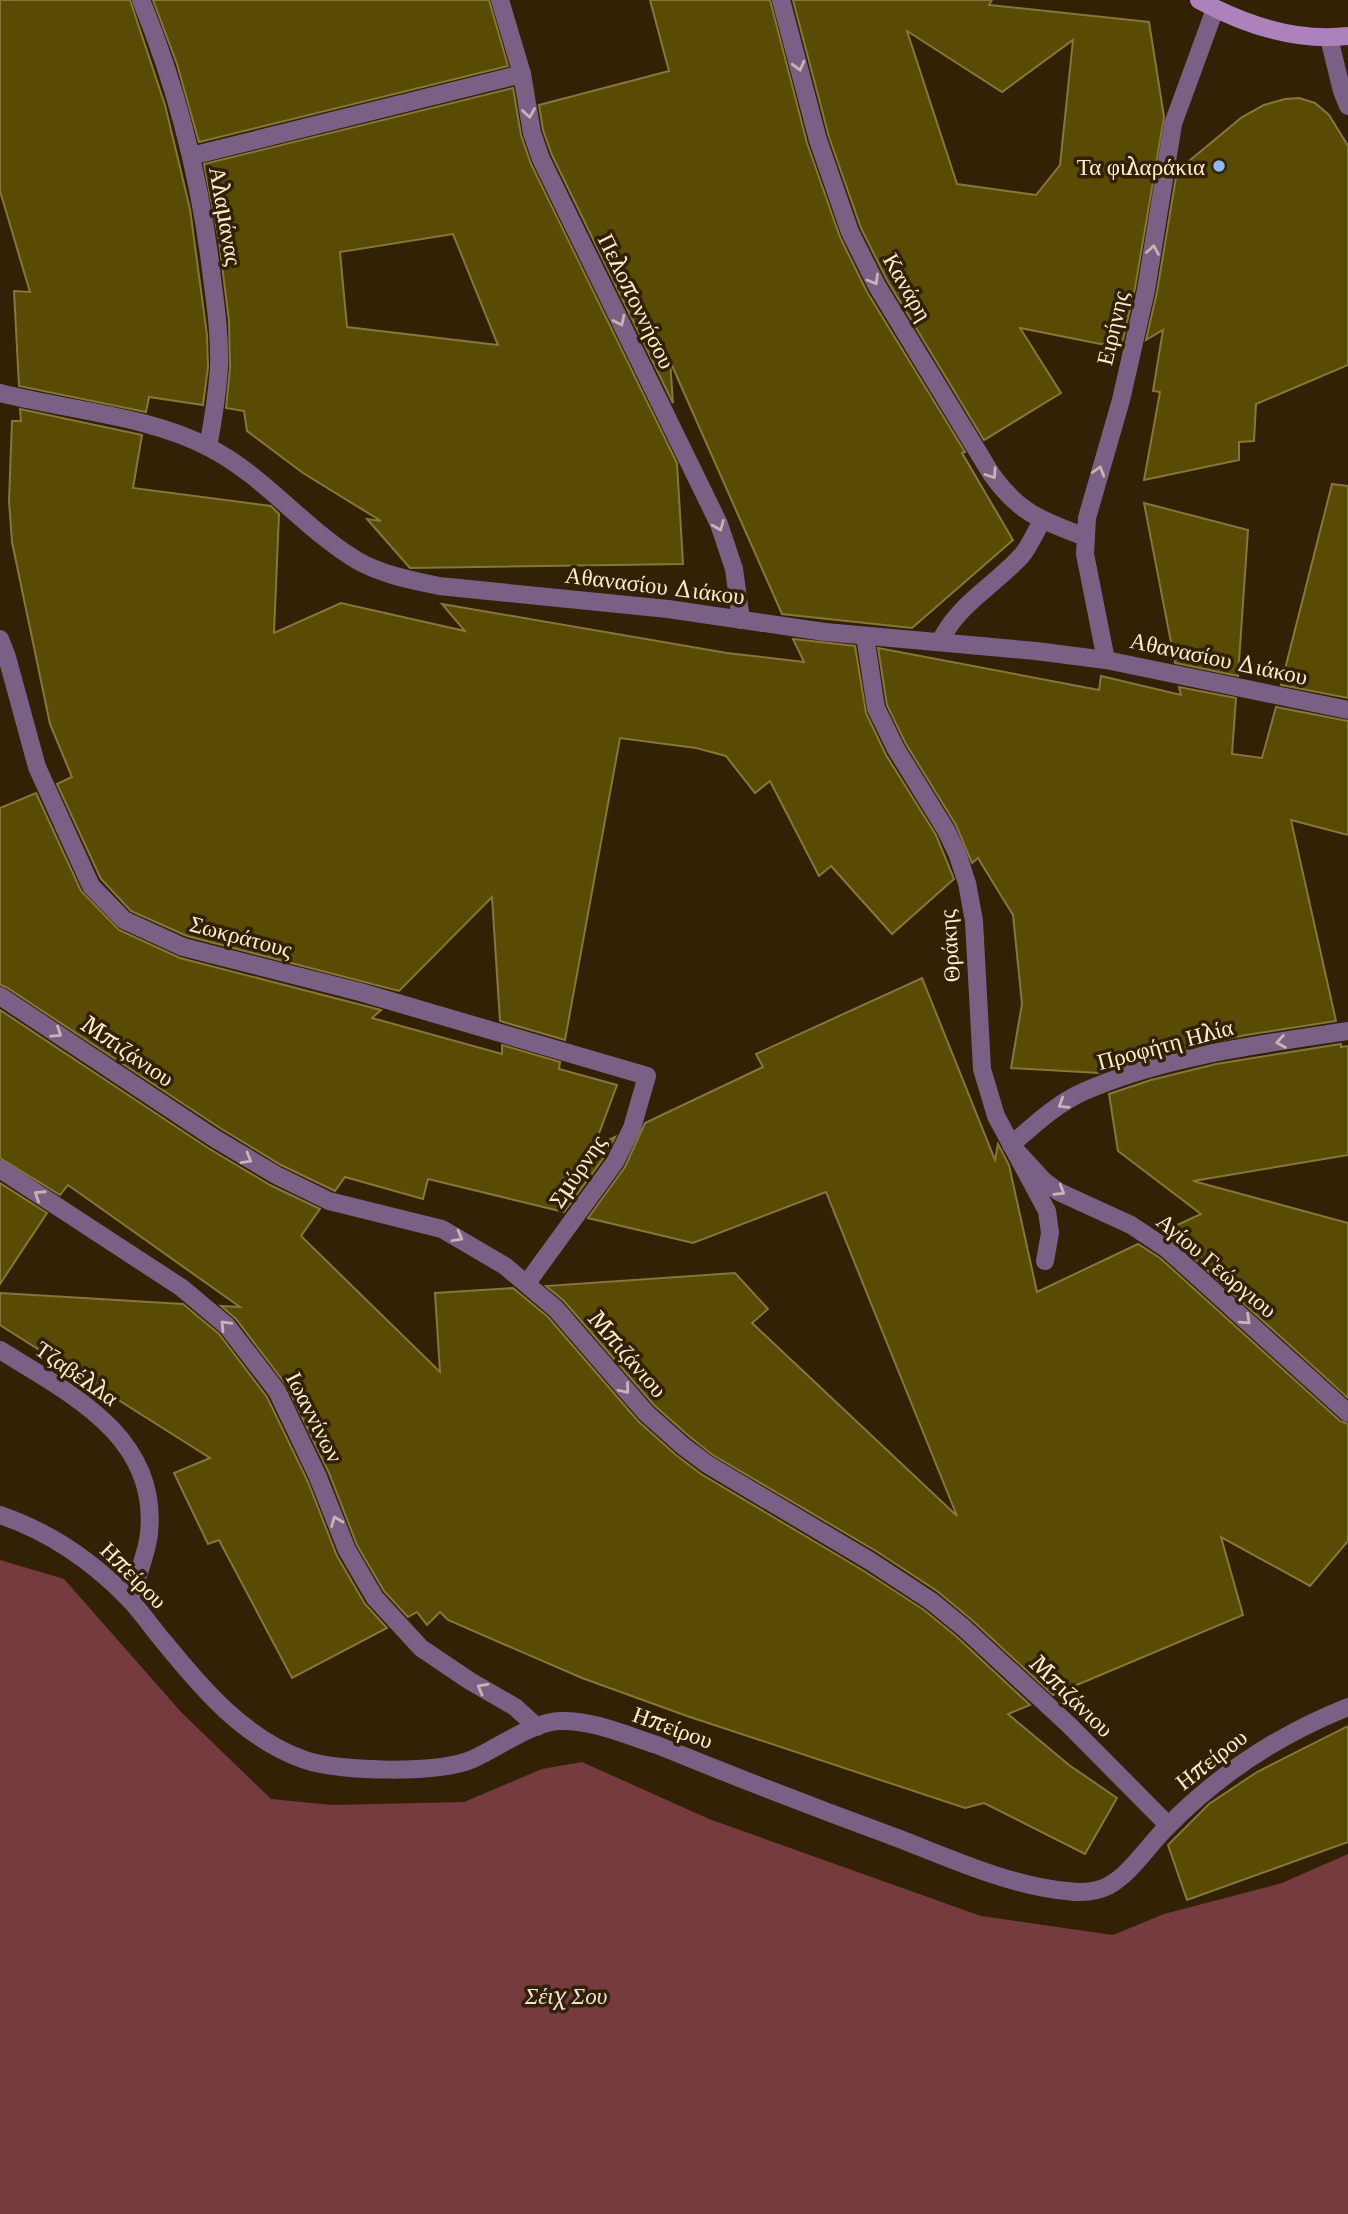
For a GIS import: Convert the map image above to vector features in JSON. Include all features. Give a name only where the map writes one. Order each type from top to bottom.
[{"type":"main road","points":[[1199,0],[1266,29],[1329,38],[1348,36]]},
{"type":"street","name":"Αλαμάνας","points":[[141,0],[158,41],[191,156],[209,255],[218,328],[219,368],[208,447]]},
{"type":"street","name":"Πελοποννήσου","points":[[500,0],[522,74],[532,133],[541,159],[719,524],[734,569],[741,620]]},
{"type":"street","name":"Κανάρη","points":[[782,0],[830,178],[864,262],[1006,494],[1018,506],[1042,520],[1085,537]]},
{"type":"street","name":"Ειρήνης","points":[[1106,660],[1088,573],[1085,537],[1092,496],[1121,400],[1146,290],[1173,124],[1215,9]]},
{"type":"street","points":[[1329,38],[1348,106]]},
{"type":"street","points":[[191,156],[522,74]]},
{"type":"street","name":"Αθανασίου Διάκου","points":[[0,393],[129,420],[170,431],[208,447],[257,480],[339,548],[359,561],[393,575],[439,586],[668,609],[865,636],[1106,660],[1348,710]]},
{"type":"street","points":[[940,642],[954,617],[1021,555],[1042,520]]},
{"type":"street","name":"Θράκης","points":[[865,636],[876,708],[896,749],[946,830],[967,883],[974,921],[982,1069],[996,1116],[1047,1211],[1051,1233],[1045,1261]]},
{"type":"street","name":"Σωκράτους","points":[[0,639],[37,767],[91,886],[124,920],[183,947],[359,992],[647,1076]]},
{"type":"street","name":"Μπιζάνιου","points":[[0,996],[214,1138],[276,1175],[329,1201],[442,1229],[505,1266],[572,1326],[646,1413],[682,1447],[931,1601],[1069,1725],[1168,1825]]},
{"type":"street","name":"Προφήτη Ηλία","points":[[1011,1145],[1065,1102],[1085,1091],[1117,1080],[1205,1055],[1348,1031]]},
{"type":"street","name":"Σμύρνης","points":[[527,1283],[615,1162],[632,1128],[647,1076]]},
{"type":"street","name":"Αγίου Γεώργιου","points":[[1011,1145],[1044,1181],[1059,1192],[1131,1225],[1161,1244],[1348,1413]]},
{"type":"street","name":"Ιωαννίνων","points":[[0,1169],[182,1289],[227,1326],[277,1391],[313,1465],[347,1550],[374,1598],[421,1648],[515,1707],[537,1727]]},
{"type":"street","name":"Τζαβέλλα","points":[[0,1350],[80,1400],[109,1425],[130,1450],[144,1479],[150,1507],[149,1535],[130,1600]]},
{"type":"street","name":"Ηπείρου","points":[[0,1515],[69,1547],[100,1571],[130,1600],[216,1702],[266,1742],[306,1761],[388,1770],[434,1768],[470,1761],[537,1727],[558,1721],[601,1727],[657,1745],[984,1870],[1066,1891],[1089,1892],[1108,1886],[1125,1872],[1168,1825],[1212,1785],[1252,1755],[1295,1730],[1348,1707]]},
{"type":"green space","name":"Σέιχ Σου","points":[[0,1560],[64,1579],[181,1712],[271,1799],[332,1805],[464,1802],[542,1769],[582,1762],[709,1819],[981,1916],[1113,1935],[1164,1914],[1282,1883],[1348,1854],[1348,2214],[0,2214]]},
{"type":"building","points":[[0,0],[130,0],[165,105],[190,209],[207,335],[208,367],[203,405],[149,397],[146,412],[19,386],[14,291],[30,292],[0,191]]},
{"type":"building","points":[[153,0],[489,0],[508,66],[199,142],[177,64]]},
{"type":"building","points":[[650,0],[770,0],[807,143],[840,237],[867,292],[965,452],[962,453],[1013,540],[912,628],[782,614],[670,361],[673,403],[552,155],[543,130],[539,105],[669,71]]},
{"type":"building","points":[[793,0],[992,0],[989,5],[1149,22],[1164,117],[1135,288],[1121,348],[1020,328],[1061,393],[984,440],[887,280],[861,228],[829,137]],"holes":[[[907,31],[1002,92],[1073,40],[1060,165],[1036,195],[957,184]]]},
{"type":"building","points":[[513,88],[521,135],[531,164],[677,463],[683,564],[410,568],[367,519],[381,521],[303,473],[247,431],[244,411],[226,408],[230,368],[229,321],[219,241],[204,164]],"holes":[[[453,234],[498,345],[347,327],[340,252]]]},
{"type":"building","points":[[1299,98],[1315,103],[1329,115],[1348,146],[1348,365],[1256,404],[1254,441],[1239,442],[1239,460],[1144,480],[1160,392],[1153,391],[1163,330],[1146,340],[1157,292],[1177,171],[1242,117],[1264,105]]},
{"type":"building","points":[[20,409],[142,435],[133,488],[271,506],[279,514],[274,633],[341,603],[465,631],[442,604],[727,653],[804,662],[793,639],[855,646],[866,713],[886,755],[936,835],[954,879],[892,934],[831,866],[819,876],[770,781],[755,793],[726,756],[696,748],[620,738],[565,1040],[500,1021],[492,897],[399,991],[187,936],[131,911],[101,879],[57,784],[72,777],[50,724],[12,542],[9,501],[12,421],[21,421]]},
{"type":"building","points":[[1332,484],[1348,486],[1348,698],[1281,685]]},
{"type":"building","points":[[1144,503],[1248,530],[1238,676],[1175,663]]},
{"type":"building","points":[[878,648],[1099,690],[1101,676],[1181,695],[1179,687],[1236,698],[1232,754],[1262,758],[1276,707],[1348,721],[1348,835],[1291,820],[1336,1021],[1178,1049],[1099,1073],[1011,1068],[1022,1004],[1013,915],[978,858],[972,863],[956,825],[906,744],[887,705]]},
{"type":"building","points":[[36,793],[81,891],[119,930],[180,958],[381,1010],[372,1018],[502,1054],[502,1045],[560,1062],[559,1069],[617,1085],[594,1147],[615,1137],[605,1156],[564,1212],[428,1179],[423,1199],[345,1177],[335,1191],[281,1165],[220,1128],[0,985],[0,808]]},
{"type":"building","points":[[922,978],[995,1160],[998,1144],[1009,1165],[1037,1292],[1138,1244],[1160,1258],[1340,1421],[1348,1424],[1348,1541],[1310,1586],[1221,1537],[1243,1615],[1053,1695],[937,1591],[876,1551],[713,1455],[690,1437],[654,1405],[564,1301],[546,1286],[735,1273],[768,1309],[752,1323],[957,1516],[826,1192],[693,1243],[588,1218],[625,1167],[645,1123],[763,1067],[756,1054]]},
{"type":"building","points":[[0,1010],[208,1148],[270,1185],[320,1209],[301,1236],[440,1372],[435,1293],[513,1288],[548,1317],[638,1421],[676,1455],[701,1474],[924,1610],[1030,1705],[1008,1714],[1069,1765],[1117,1798],[1085,1854],[984,1803],[965,1808],[687,1716],[582,1678],[448,1620],[440,1612],[427,1625],[417,1612],[408,1617],[384,1591],[357,1545],[329,1473],[287,1386],[236,1319],[221,1306],[240,1307],[68,1185],[60,1195],[0,1158]]},
{"type":"building","points":[[1341,1044],[1341,1047],[1348,1046],[1348,1155],[1193,1181],[1348,1223],[1348,1398],[1162,1232],[1201,1214],[1118,1151],[1109,1094],[1151,1080],[1216,1064]]},
{"type":"building","points":[[0,1183],[47,1213],[0,1284]]},
{"type":"building","points":[[0,1293],[183,1304],[219,1334],[267,1397],[308,1482],[337,1556],[365,1604],[387,1628],[292,1678],[219,1540],[208,1544],[174,1473],[210,1458],[0,1325]]},
{"type":"building","points":[[1348,1726],[1348,1842],[1187,1900],[1168,1845],[1209,1804],[1257,1772]]},
{"type":"place","name":"Τα φιλαράκια","points":[[1219,166]]}]
